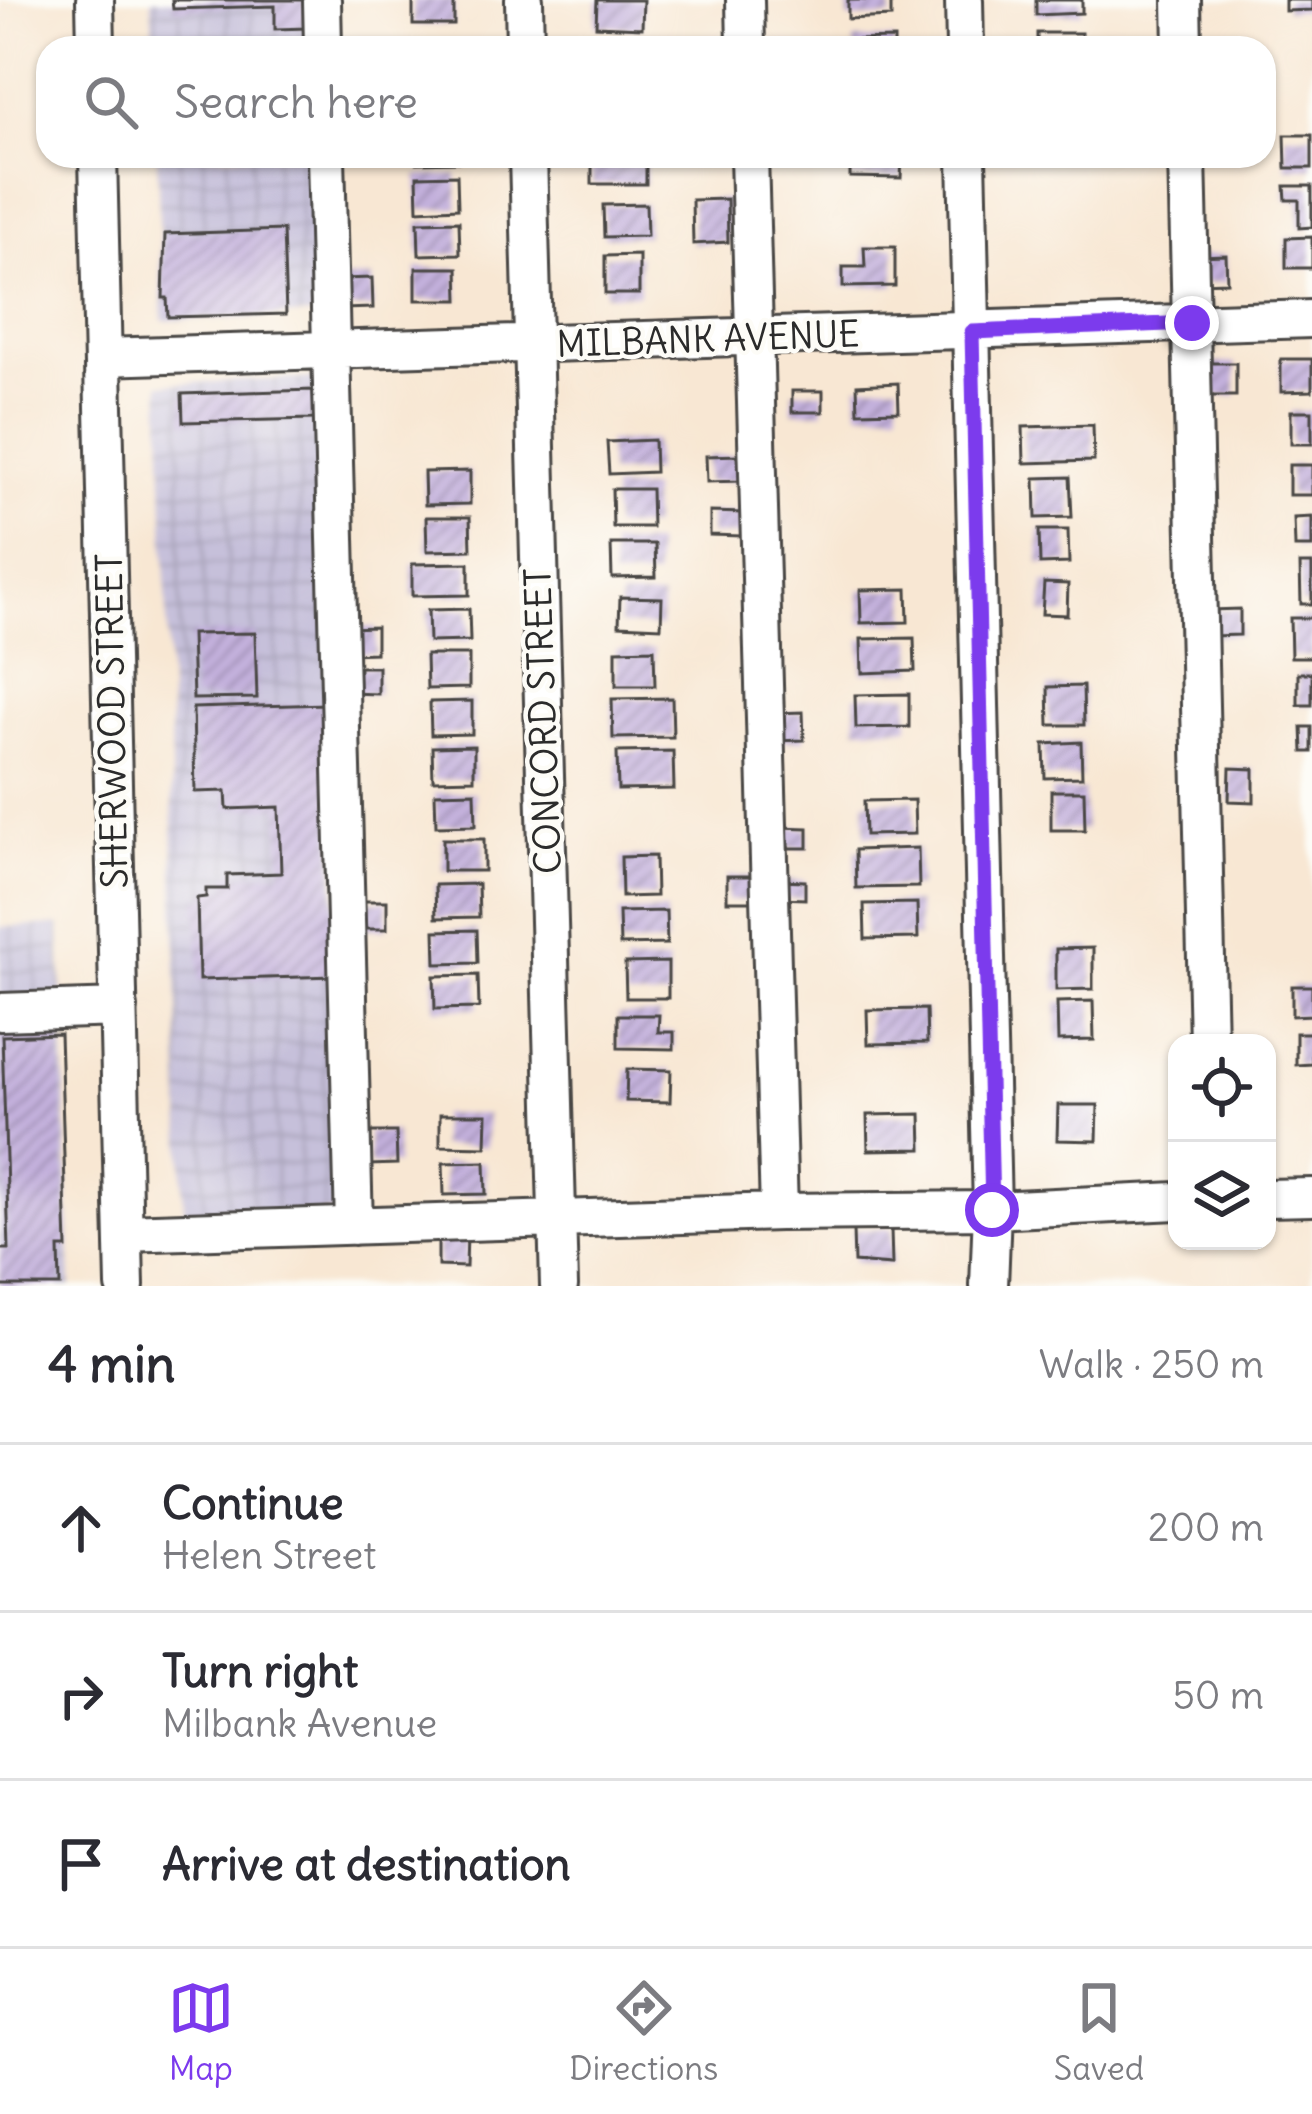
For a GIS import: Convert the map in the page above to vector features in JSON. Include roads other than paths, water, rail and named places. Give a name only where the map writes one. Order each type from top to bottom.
[{"type":"street","points":[[94,0],[96,36]]},
{"type":"street","points":[[322,0],[323,36]]},
{"type":"street","points":[[524,0],[525,36]]},
{"type":"street","points":[[745,0],[746,36]]},
{"type":"street","points":[[964,0],[965,36]]},
{"type":"street","points":[[1182,0],[1184,36]]},
{"type":"street","name":"SHERWOOD STREET","points":[[98,168],[125,1286]]},
{"type":"street","points":[[326,168],[354,1226]]},
{"type":"street","name":"CONCORD STREET","points":[[528,168],[559,1286]]},
{"type":"street","points":[[749,168],[779,1212]]},
{"type":"street","points":[[968,168],[992,1210],[989,1286]]},
{"type":"street","points":[[1187,168],[1208,1034]]},
{"type":"street","name":"MILBANK AVENUE","points":[[103,358],[1312,320]]},
{"type":"street","points":[[0,1012],[118,1008]]},
{"type":"street","points":[[1276,1198],[1312,1197]]},
{"type":"street","points":[[124,1233],[1168,1201]]}]
